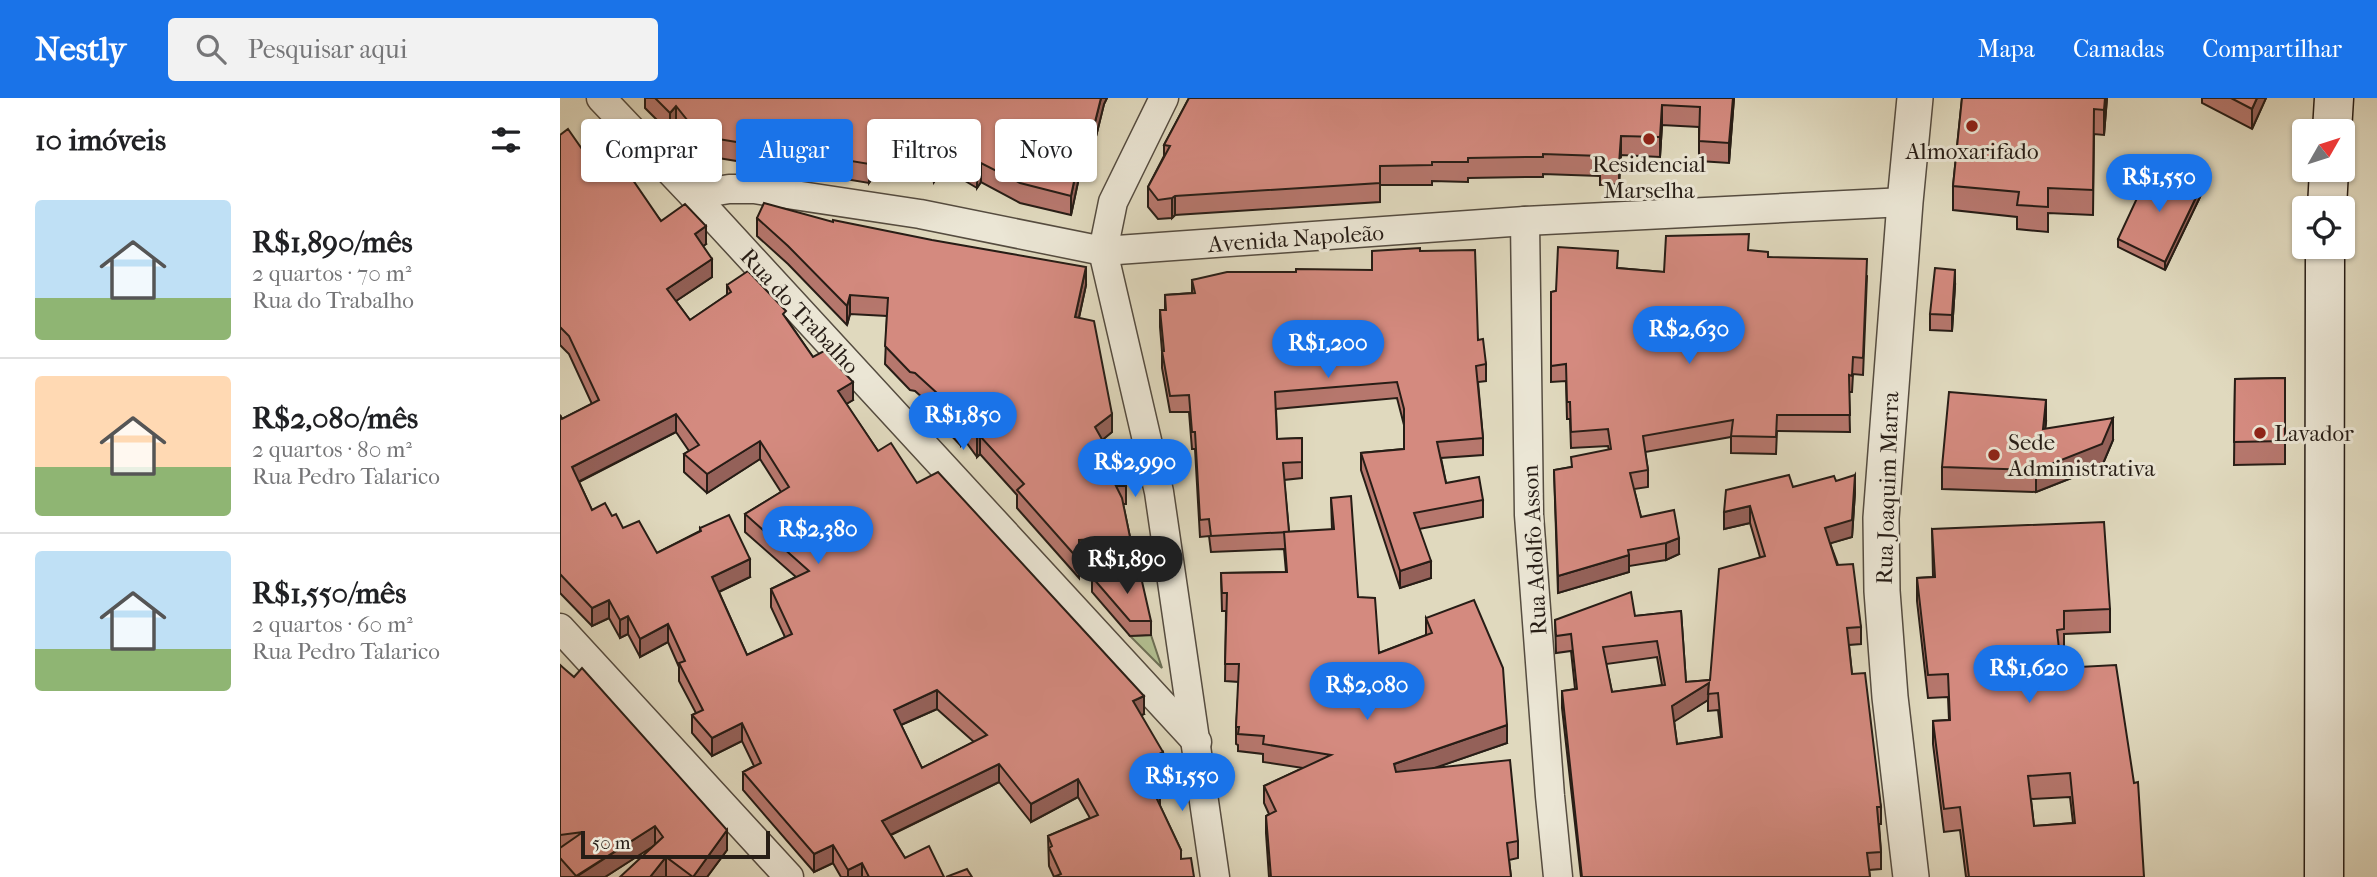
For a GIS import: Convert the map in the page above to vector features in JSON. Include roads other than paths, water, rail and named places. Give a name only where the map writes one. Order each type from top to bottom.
[{"type":"main road","points":[[2333,119],[2334,98]]},
{"type":"main road","points":[[2324,877],[2325,259]]},
{"type":"street","name":"Rua do Trabalho","points":[[601,98],[1196,742]]},
{"type":"street","points":[[1164,98],[1114,202],[1103,251],[1159,492],[1215,877]]},
{"type":"street","name":"Rua Joaquim Marra","points":[[1911,877],[1890,697],[1882,591],[1881,518],[1915,98]]},
{"type":"street","name":"Avenida Napoleão","points":[[693,195],[729,189],[754,189],[920,214],[1103,251],[1525,222],[1905,202]]},
{"type":"street","name":"Rua Adolfo Asson","points":[[1525,222],[1529,515],[1558,877]]},
{"type":"street","points":[[560,628],[789,877]]},
{"type":"place","name":"Almoxarifado","points":[[1972,126]]},
{"type":"place","name":"Residencial Marselha","points":[[1649,139]]},
{"type":"place","name":"Lavador","points":[[2260,433]]},
{"type":"place","name":"Sede Administrativa","points":[[1994,455]]}]
